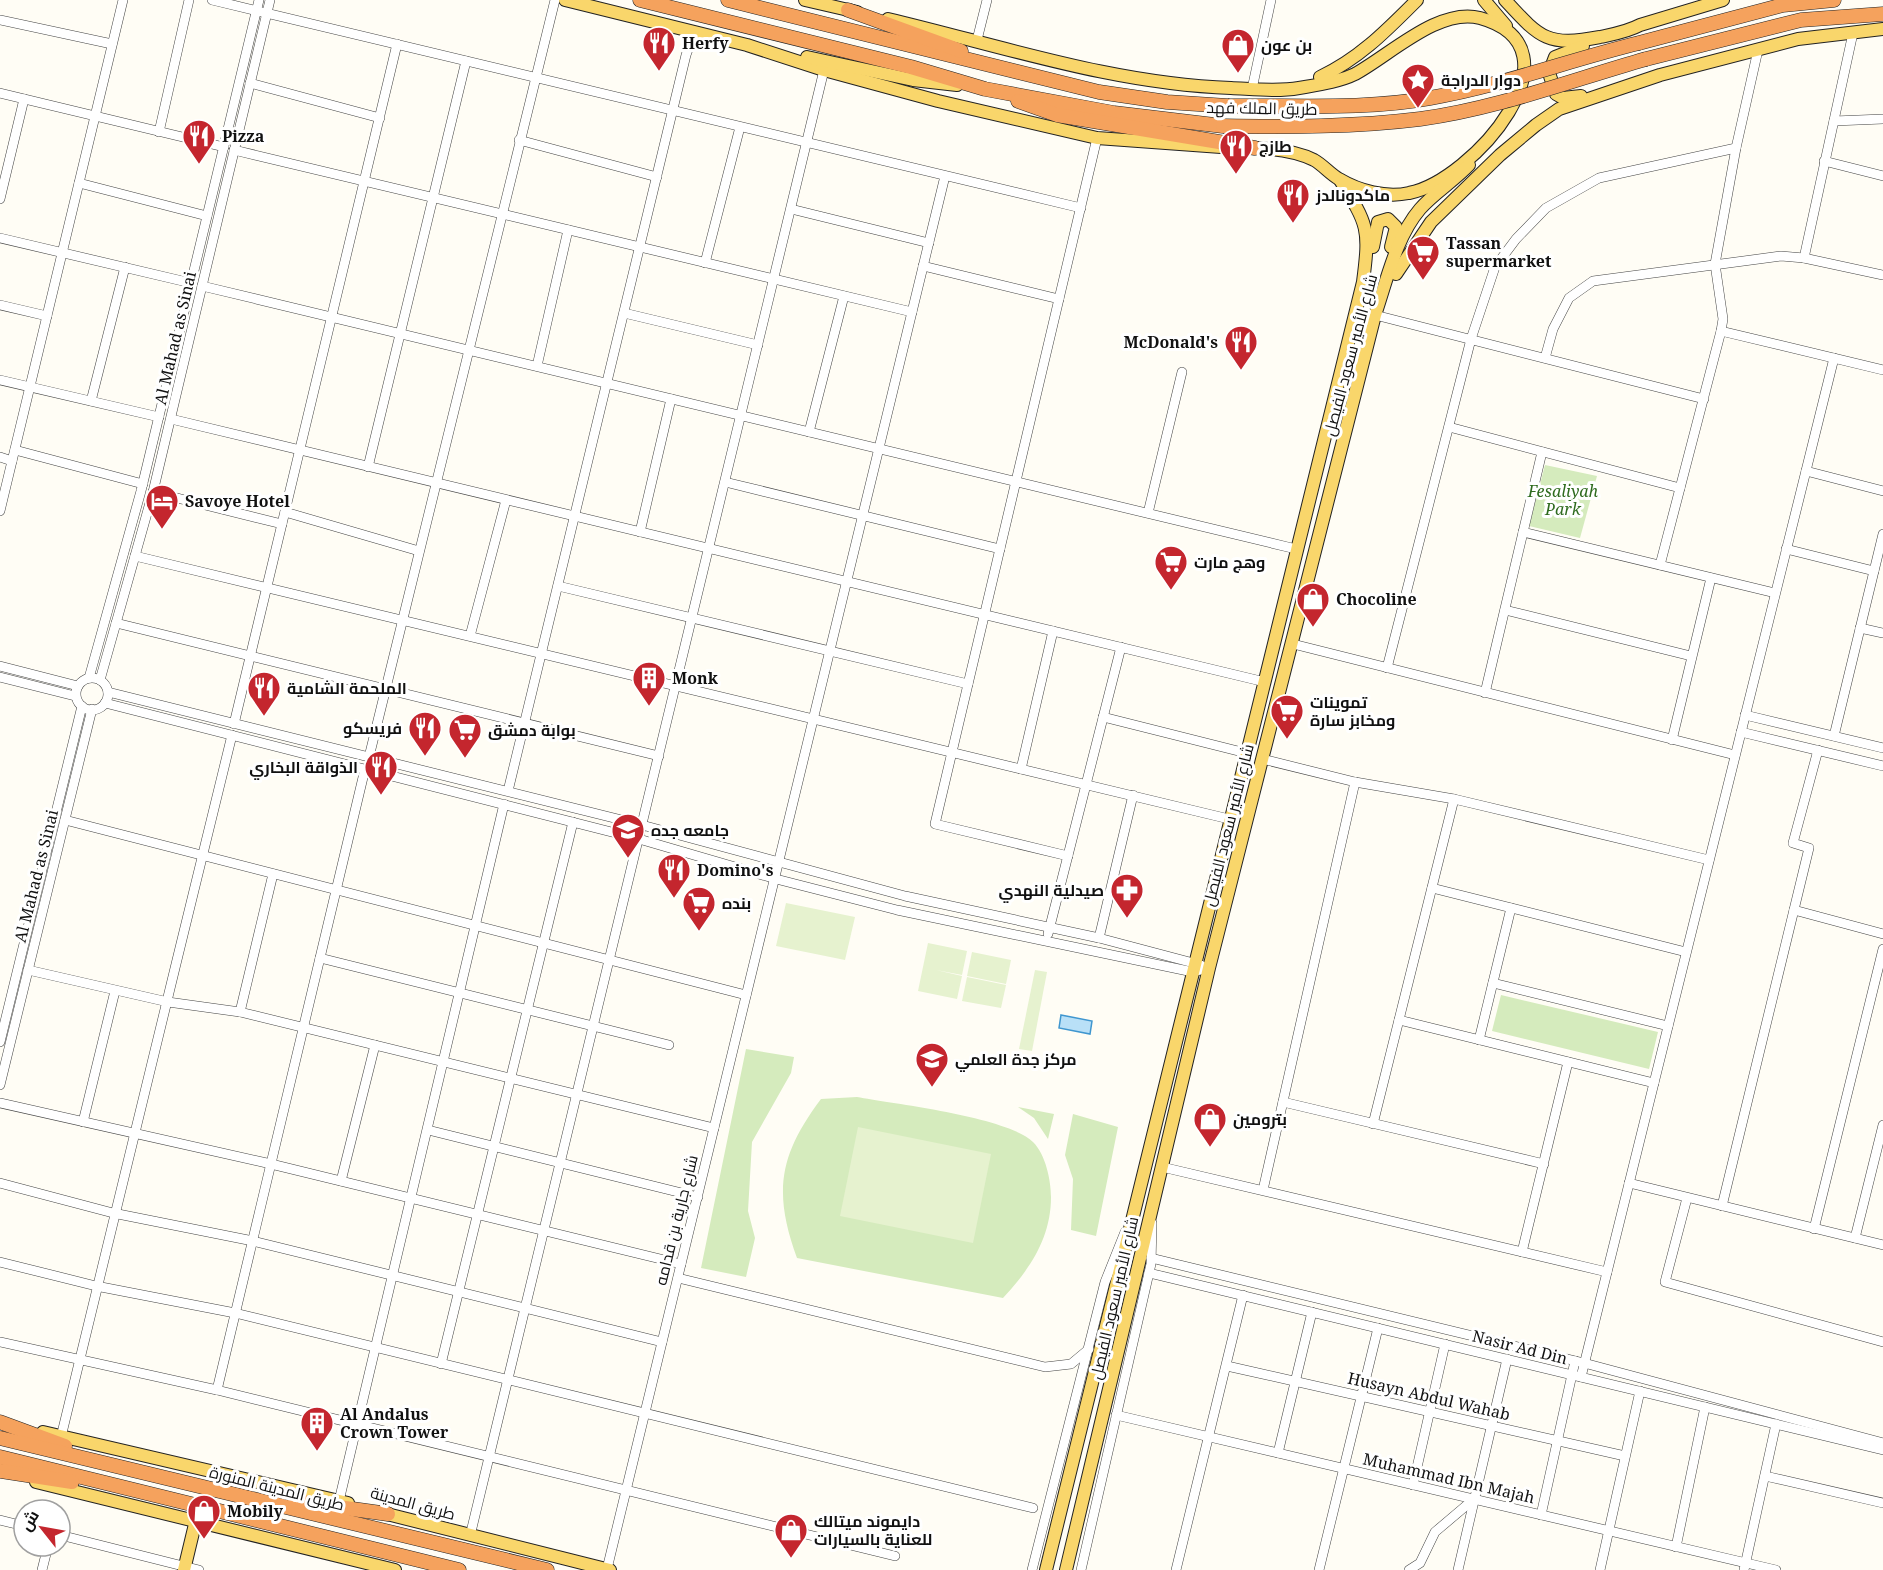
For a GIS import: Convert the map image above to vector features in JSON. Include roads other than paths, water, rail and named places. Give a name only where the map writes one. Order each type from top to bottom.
[{"type":"highway","name":"طريق الملك فهد","points":[[640,0],[900,64],[985,88],[1114,113],[1223,126],[1299,128],[1421,118],[1511,98],[1646,59],[1801,20],[1883,14]]},
{"type":"highway","name":"طريق الملك فهد","points":[[728,0],[1099,92],[1167,102],[1228,106],[1350,105],[1429,98],[1491,84],[1784,5],[1834,0]]},
{"type":"highway","points":[[848,10],[1042,79]]},
{"type":"highway","points":[[985,88],[1057,115],[1255,148]]},
{"type":"highway","points":[[0,1421],[118,1465]]},
{"type":"highway","name":"طريق المدينة المنورة","points":[[0,1438],[547,1570]]},
{"type":"highway","points":[[0,1457],[166,1496],[459,1570]]},
{"type":"highway","points":[[0,1472],[166,1496]]},
{"type":"highway","points":[[216,1490],[387,1514]]},
{"type":"highway","points":[[346,1543],[434,1570]]},
{"type":"main road","points":[[565,0],[694,33],[913,80],[985,88]]},
{"type":"main road","points":[[805,0],[977,40],[1059,64],[1134,79],[1194,87],[1297,88],[1352,75],[1419,34],[1455,16],[1480,18],[1509,30]]},
{"type":"main road","points":[[1297,88],[1337,69],[1373,44],[1417,0]]},
{"type":"main road","points":[[747,45],[824,70],[938,101],[1097,138],[1287,151],[1314,160],[1340,180],[1388,195],[1411,193],[1432,184],[1469,159],[1500,127],[1512,109],[1522,85],[1524,69],[1522,54],[1509,30],[1484,0]]},
{"type":"main road","points":[[1504,0],[1537,33],[1553,40],[1572,42],[1629,31]]},
{"type":"main road","points":[[1630,86],[1563,98],[1556,94],[1549,73],[1555,57],[1562,53],[1629,31],[1640,25],[1723,0]]},
{"type":"main road","points":[[1375,315],[1403,261],[1426,228],[1500,155],[1559,109],[1660,75],[1798,39],[1883,29]]},
{"type":"main road","name":"شارع الأمير سعود الفيصل","points":[[1066,1570],[1209,968],[1375,315],[1404,234],[1413,218],[1480,154],[1500,127]]},
{"type":"main road","name":"شارع الأمير سعود الفيصل","points":[[1046,1570],[1363,282],[1368,234],[1366,224],[1340,180]]},
{"type":"main road","points":[[1363,282],[1378,222],[1388,219],[1396,227],[1375,315]]},
{"type":"main road","name":"طريق المدينة","points":[[0,1421],[339,1501],[610,1570]]},
{"type":"main road","points":[[0,1472],[396,1570]]},
{"type":"main road","points":[[185,1568],[196,1520]]},
{"type":"street","points":[[0,511],[123,0]]},
{"type":"street","points":[[159,132],[189,0]]},
{"type":"street","points":[[212,0],[1081,208]]},
{"type":"street","name":"Al Mahad as Sinai","points":[[88,678],[143,484],[259,0]]},
{"type":"street","name":"Al Mahad as Sinai","points":[[100,680],[153,492],[270,0]]},
{"type":"street","points":[[369,757],[555,0]]},
{"type":"street","points":[[977,40],[987,0]]},
{"type":"street","points":[[1252,89],[1271,0]]},
{"type":"street","points":[[0,20],[112,44]]},
{"type":"street","points":[[508,791],[673,111],[694,33]]},
{"type":"street","points":[[1804,258],[1853,33]]},
{"type":"street","points":[[234,723],[397,44]]},
{"type":"street","points":[[1660,566],[1721,331],[1723,319],[1715,264],[1736,148],[1758,50]]},
{"type":"street","points":[[368,466],[466,61]]},
{"type":"street","points":[[471,1536],[824,70]]},
{"type":"street","points":[[250,83],[380,118]]},
{"type":"street","points":[[0,93],[224,147]]},
{"type":"street","points":[[0,199],[24,99]]},
{"type":"street","points":[[1834,121],[1883,119]]},
{"type":"street","points":[[705,263],[740,127]]},
{"type":"street","points":[[1068,856],[935,824],[1097,138]]},
{"type":"street","points":[[519,140],[657,177]]},
{"type":"street","points":[[1387,668],[1471,339],[1495,267],[1516,239],[1546,208],[1599,178],[1736,148]]},
{"type":"street","points":[[234,150],[912,312]]},
{"type":"street","points":[[1824,160],[1883,176]]},
{"type":"street","name":"شارع جارية بن قدامه","points":[[610,1570],[662,1342],[780,864],[945,176]]},
{"type":"street","points":[[79,183],[207,216]]},
{"type":"street","points":[[791,209],[929,243]]},
{"type":"street","points":[[537,366],[568,230]]},
{"type":"street","points":[[0,238],[191,283]]},
{"type":"street","points":[[1545,358],[1553,329],[1569,298],[1593,281],[1780,256],[1804,258],[1883,275]]},
{"type":"street","points":[[923,266],[1059,299]]},
{"type":"street","points":[[91,401],[125,267]]},
{"type":"street","points":[[202,286],[1296,549]]},
{"type":"street","points":[[809,432],[844,296]]},
{"type":"street","points":[[0,305],[47,316]]},
{"type":"street","points":[[624,313],[758,345]]},
{"type":"street","points":[[1375,315],[1704,399]]},
{"type":"street","points":[[180,329],[191,332]]},
{"type":"street","points":[[1721,331],[1883,370]]},
{"type":"street","points":[[1540,1515],[1556,1440],[1607,1272],[1834,358]]},
{"type":"street","points":[[1148,513],[1182,372]]},
{"type":"street","points":[[0,380],[159,417]]},
{"type":"street","points":[[640,532],[671,399]]},
{"type":"street","points":[[171,419],[1265,682]]},
{"type":"street","points":[[1449,427],[1680,489]]},
{"type":"street","points":[[15,450],[143,484]]},
{"type":"street","points":[[1485,693],[1542,452]]},
{"type":"street","points":[[0,457],[12,461]]},
{"type":"street","points":[[1806,471],[1883,491]]},
{"type":"street","points":[[725,482],[1000,549]]},
{"type":"street","points":[[153,492],[282,524]]},
{"type":"street","points":[[470,636],[506,500]]},
{"type":"street","points":[[285,512],[419,551]]},
{"type":"street","points":[[1523,532],[1775,594]]},
{"type":"street","points":[[1834,736],[1883,534]]},
{"type":"street","points":[[1786,549],[1874,571]]},
{"type":"street","points":[[135,556],[1229,819]]},
{"type":"street","points":[[1672,740],[1711,578]]},
{"type":"street","points":[[558,586],[968,684]]},
{"type":"street","points":[[1505,610],[1691,656]]},
{"type":"street","points":[[116,623],[659,756]]},
{"type":"street","points":[[1860,628],[1883,633]]},
{"type":"street","points":[[1020,769],[1053,631]]},
{"type":"street","points":[[1293,644],[1735,755]]},
{"type":"street","points":[[1047,942],[1121,647]]},
{"type":"street","points":[[0,666],[76,691]]},
{"type":"street","points":[[94,676],[100,680],[106,684],[108,699],[98,710],[82,706],[76,691],[80,682],[94,676]]},
{"type":"street","points":[[0,677],[76,691]]},
{"type":"street","points":[[108,692],[642,825],[780,864],[951,906],[1099,938],[1194,967]]},
{"type":"street","points":[[105,703],[639,839],[776,879],[949,921],[1047,942],[1209,968]]},
{"type":"street","name":"Al Mahad as Sinai","points":[[0,1042],[82,706]]},
{"type":"street","name":"Al Mahad as Sinai","points":[[0,1085],[92,709]]},
{"type":"street","points":[[1745,715],[1883,748]]},
{"type":"street","points":[[1103,717],[1246,753]]},
{"type":"street","points":[[1741,732],[1883,766]]},
{"type":"street","points":[[61,1437],[113,1213],[135,1135],[232,735]]},
{"type":"street","points":[[1722,1206],[1809,848],[1793,843],[1818,750]]},
{"type":"street","points":[[1262,759],[1355,782],[1454,799],[1709,860]]},
{"type":"street","points":[[217,1390],[365,769]]},
{"type":"street","points":[[1263,1190],[1355,782]]},
{"type":"street","points":[[1099,938],[1132,795]]},
{"type":"street","points":[[1373,1124],[1454,799]]},
{"type":"street","points":[[339,1501],[504,804]]},
{"type":"street","points":[[65,820],[746,995]]},
{"type":"street","points":[[441,1364],[573,822]]},
{"type":"street","points":[[240,1012],[273,874]]},
{"type":"street","points":[[1432,888],[1686,952]]},
{"type":"street","points":[[949,921],[951,906]]},
{"type":"street","points":[[1479,1040],[1511,908]]},
{"type":"street","points":[[1794,910],[1883,934]]},
{"type":"street","points":[[1814,1228],[1883,949]]},
{"type":"street","points":[[320,958],[669,1045]]},
{"type":"street","points":[[28,970],[168,1002],[240,1012],[714,1128]]},
{"type":"street","points":[[1493,983],[1668,1026]]},
{"type":"street","points":[[83,1122],[115,991]]},
{"type":"street","points":[[1399,1020],[1654,1083]]},
{"type":"street","points":[[341,1181],[375,1045]]},
{"type":"street","points":[[1522,1252],[1568,1062]]},
{"type":"street","points":[[1283,1102],[1544,1164]]},
{"type":"street","points":[[0,1103],[271,1164],[681,1264]]},
{"type":"street","points":[[1855,1239],[1883,1125]]},
{"type":"street","points":[[428,1130],[698,1197]]},
{"type":"street","points":[[1162,1167],[1607,1272]]},
{"type":"street","points":[[1629,1183],[1883,1245]]},
{"type":"street","points":[[0,1184],[113,1213],[253,1241],[662,1342]]},
{"type":"street","points":[[1688,1198],[1665,1282],[1883,1342]]},
{"type":"street","points":[[1081,1570],[1149,1273],[1153,1206]]},
{"type":"street","points":[[1032,1570],[1105,1282],[1134,1208]]},
{"type":"street","name":"Nasir Ad Din","points":[[1151,1258],[1579,1362],[1883,1443]]},
{"type":"street","points":[[0,1262],[96,1286],[235,1313],[1033,1508]]},
{"type":"street","name":"Nasir Ad Din","points":[[1149,1273],[1883,1450]]},
{"type":"street","points":[[678,1278],[1046,1367],[1071,1364],[1089,1349]]},
{"type":"street","points":[[1176,1570],[1243,1295]]},
{"type":"street","points":[[1278,1453],[1312,1312]]},
{"type":"street","points":[[1318,1570],[1363,1397],[1378,1328]]},
{"type":"street","points":[[0,1342],[217,1390],[895,1556]]},
{"type":"street","points":[[1413,1485],[1444,1344]]},
{"type":"street","points":[[1458,1570],[1507,1359]]},
{"type":"street","name":"Husayn Abdul Wahab","points":[[1227,1366],[1625,1456]]},
{"type":"street","points":[[1600,1570],[1640,1392]]},
{"type":"street","points":[[1676,1547],[1705,1407]]},
{"type":"street","name":"Muhammad Ibn Majah","points":[[1116,1415],[1676,1547],[1745,1566],[1776,1570]]},
{"type":"street","points":[[1745,1566],[1776,1424]]},
{"type":"street","points":[[1765,1476],[1883,1503]]},
{"type":"street","points":[[1409,1570],[1420,1563],[1435,1532],[1474,1499]]},
{"type":"street","points":[[72,1538],[199,1570]]},
{"type":"water","points":[[1061,1015],[1092,1021],[1090,1034],[1059,1028]]},
{"type":"place","name":"Herfy","points":[[659,72]]},
{"type":"place","name":"بن عون","points":[[1238,74]]},
{"type":"place","name":"دوار الدراجة","points":[[1418,109]]},
{"type":"place","name":"Pizza","points":[[199,165]]},
{"type":"place","name":"طازج","points":[[1236,175]]},
{"type":"place","name":"ماكدونالدز","points":[[1293,224]]},
{"type":"place","name":"Tassan supermarket","points":[[1423,281]]},
{"type":"place","name":"McDonald's","points":[[1241,371]]},
{"type":"place","name":"Savoye Hotel","points":[[162,530]]},
{"type":"place","name":"وهج مارت","points":[[1171,591]]},
{"type":"place","name":"Chocoline","points":[[1313,628]]},
{"type":"place","name":"Monk","points":[[649,707]]},
{"type":"place","name":"الملحمة الشامية","points":[[264,717]]},
{"type":"place","name":"تموينات ومخابز سارة","points":[[1287,740]]},
{"type":"place","name":"فريسكو","points":[[425,757]]},
{"type":"place","name":"بوابة دمشق","points":[[465,759]]},
{"type":"place","name":"الذواقة البخاري","points":[[381,796]]},
{"type":"place","name":"جامعه جده","points":[[628,859]]},
{"type":"place","name":"Domino's","points":[[674,899]]},
{"type":"place","name":"صيدلية النهدي","points":[[1127,919]]},
{"type":"place","name":"بنده","points":[[699,932]]},
{"type":"place","name":"مركز جدة العلمي","points":[[932,1088]]},
{"type":"place","name":"بترومين","points":[[1210,1148]]},
{"type":"place","name":"Al Andalus Crown Tower","points":[[317,1452]]},
{"type":"place","name":"Mobily","points":[[204,1540]]},
{"type":"place","name":"دايموند ميتالك للعناية بالسيارات","points":[[791,1559]]},
{"type":"park label","name":"Fesaliyah Park","points":[[1563,500]]}]
